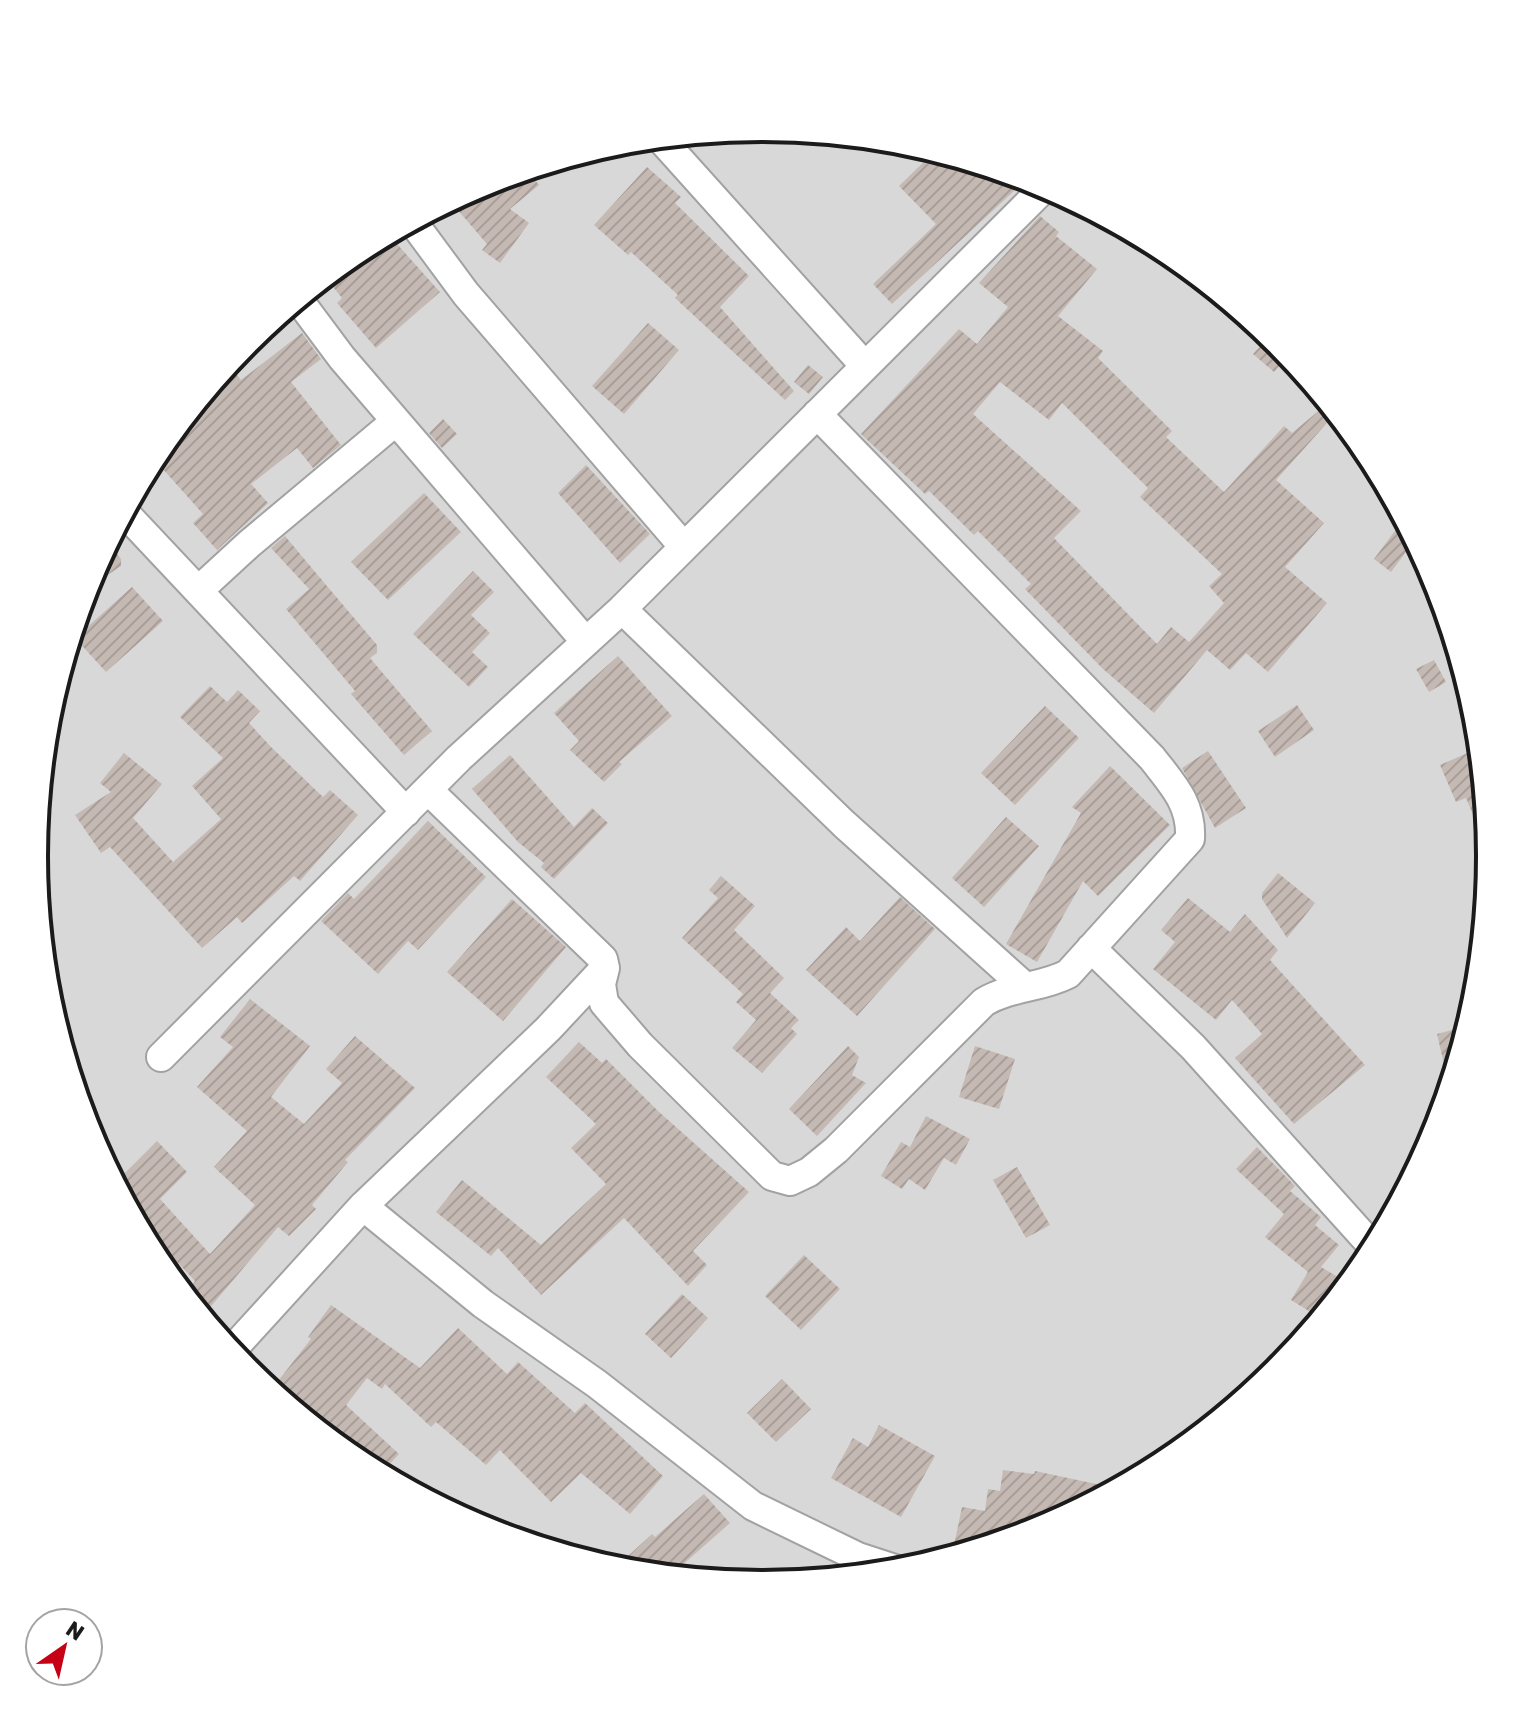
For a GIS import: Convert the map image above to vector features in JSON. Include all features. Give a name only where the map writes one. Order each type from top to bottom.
[{"type":"street","points":[[669,148],[865,366]]},
{"type":"street","points":[[161,1057],[428,790],[622,609],[1036,196]]},
{"type":"street","points":[[418,230],[466,294],[684,547]]},
{"type":"street","points":[[305,307],[396,421],[586,642]]},
{"type":"street","points":[[428,790],[531,893],[589,943],[603,959],[605,968],[601,984],[604,1003],[640,1045],[772,1176],[790,1181],[809,1172],[836,1150],[984,1002],[1003,991],[1051,983],[1068,974],[1190,839],[1191,821],[1185,799],[1152,758],[817,414]]},
{"type":"street","points":[[199,590],[396,421]]},
{"type":"street","points":[[132,521],[406,812]]},
{"type":"street","points":[[622,609],[844,824],[1024,986]]},
{"type":"street","points":[[1091,948],[1193,1047],[1365,1238]]},
{"type":"street","points":[[240,1342],[363,1206],[548,1029],[605,968]]},
{"type":"street","points":[[363,1206],[483,1304],[597,1384],[753,1506],[870,1561]]},
{"type":"shaded area","points":[[715,143],[809,143],[855,148],[901,155],[992,179],[1078,215],[1119,237],[1197,289],[1233,319],[1299,385],[1328,421],[1356,459],[1402,540],[1422,582],[1452,671],[1470,762],[1476,856],[1470,949],[1452,1040],[1438,1085],[1422,1129],[1380,1213],[1356,1252],[1299,1326],[1233,1392],[1197,1422],[1119,1474],[1078,1496],[992,1532],[947,1545],[901,1556],[809,1568],[762,1570],[669,1563],[623,1556],[532,1532],[446,1496],[405,1474],[327,1422],[291,1392],[225,1326],[196,1290],[168,1252],[122,1171],[102,1129],[72,1040],[54,949],[50,902],[48,856],[54,762],[72,671],[86,626],[102,582],[144,498],[168,459],[225,385],[291,319],[327,289],[405,237],[446,215],[532,179],[577,166],[623,155]]},
{"type":"building","points":[[925,161],[1017,189],[892,304],[873,284],[936,224],[899,186]]},
{"type":"building","points":[[647,167],[681,197],[675,203],[749,276],[720,307],[794,391],[785,400],[675,298],[678,295],[631,252],[628,255],[594,225]]},
{"type":"building","points":[[533,179],[539,185],[510,209],[529,223],[500,263],[482,250],[487,244],[458,210]]},
{"type":"building","points":[[1040,216],[1059,232],[1056,236],[1097,269],[1058,316],[1103,351],[1098,358],[1172,431],[1166,437],[1224,492],[1284,426],[1292,433],[1319,410],[1328,422],[1276,480],[1324,523],[1285,567],[1327,603],[1268,672],[1246,653],[1230,670],[1207,650],[1154,713],[1103,669],[1025,589],[1031,584],[978,531],[974,535],[929,491],[925,494],[861,434],[959,329],[977,344],[1008,307],[979,283]],"holes":[[[1000,382],[1049,420],[1062,403],[1148,488],[1140,497],[1222,574],[1209,586],[1224,603],[1189,642],[1171,627],[1157,644],[1054,538],[1081,511],[973,414]]]},
{"type":"building","points":[[396,243],[440,292],[376,348],[337,303],[342,298],[332,286]]},
{"type":"building","points":[[648,323],[679,350],[624,414],[592,386]]},
{"type":"building","points":[[302,333],[321,359],[291,382],[341,445],[313,468],[297,448],[251,484],[268,503],[217,550],[193,523],[203,514],[162,468],[225,385],[236,374],[241,380]]},
{"type":"building","points":[[1261,345],[1280,365],[1274,372],[1253,354]]},
{"type":"building","points":[[808,365],[823,377],[809,394],[794,382]]},
{"type":"building","points":[[443,419],[457,434],[442,448],[429,433]]},
{"type":"building","points":[[586,465],[650,534],[620,563],[558,493]]},
{"type":"building","points":[[424,493],[461,532],[388,600],[351,562]]},
{"type":"building","points":[[1396,529],[1407,551],[1391,572],[1374,559]]},
{"type":"building","points":[[285,536],[321,579],[309,589],[271,548]]},
{"type":"building","points":[[116,553],[121,559],[121,566],[104,577]]},
{"type":"building","points":[[473,571],[494,592],[471,615],[490,633],[472,652],[488,667],[469,687],[413,634]]},
{"type":"building","points":[[321,579],[377,645],[377,653],[370,658],[432,731],[404,755],[351,694],[355,691],[286,609]]},
{"type":"building","points":[[132,587],[163,621],[106,672],[80,644],[85,629]]},
{"type":"building","points":[[618,656],[672,716],[619,762],[622,764],[604,782],[570,750],[579,741],[554,713]]},
{"type":"building","points":[[1434,660],[1446,682],[1429,692],[1416,669]]},
{"type":"building","points":[[210,686],[227,702],[238,690],[260,711],[249,723],[272,748],[323,797],[330,790],[358,815],[300,881],[294,876],[242,923],[237,917],[202,948],[110,847],[101,853],[75,815],[111,792],[100,783],[124,753],[162,784],[133,818],[173,862],[221,819],[192,786],[223,758],[180,717]]},
{"type":"building","points":[[1297,705],[1314,730],[1275,757],[1258,731]]},
{"type":"building","points":[[1045,706],[1079,738],[1015,805],[981,773]]},
{"type":"building","points":[[1208,751],[1246,808],[1215,828],[1182,768]]},
{"type":"building","points":[[1468,753],[1474,818],[1466,798],[1456,802],[1440,765]]},
{"type":"building","points":[[510,755],[574,827],[592,808],[608,823],[554,879],[541,867],[544,863],[518,842],[472,789]]},
{"type":"building","points":[[1110,766],[1170,825],[1098,896],[1083,881],[1037,962],[1006,944],[1081,813],[1072,807]]},
{"type":"building","points":[[1006,817],[1039,846],[984,907],[952,878]]},
{"type":"building","points":[[428,821],[486,877],[418,950],[408,941],[378,974],[321,921],[348,893],[354,899]]},
{"type":"building","points":[[1278,873],[1315,903],[1287,938],[1262,899],[1262,893]]},
{"type":"building","points":[[721,876],[755,906],[734,930],[784,978],[770,993],[799,1020],[791,1028],[797,1034],[762,1073],[732,1048],[756,1020],[736,1002],[743,994],[682,938],[718,898],[709,890]]},
{"type":"building","points":[[900,897],[935,929],[857,1016],[806,970],[846,927],[860,941]]},
{"type":"building","points":[[1188,898],[1230,932],[1245,914],[1278,950],[1270,960],[1365,1065],[1294,1124],[1235,1058],[1262,1034],[1232,1000],[1216,1020],[1153,969],[1175,942],[1161,930]]},
{"type":"building","points":[[512,899],[566,947],[503,1021],[447,972]]},
{"type":"building","points":[[250,999],[310,1046],[271,1097],[304,1124],[342,1083],[326,1069],[355,1036],[415,1088],[345,1160],[348,1162],[312,1205],[316,1209],[289,1236],[278,1227],[210,1307],[192,1285],[195,1281],[168,1252],[124,1174],[157,1141],[187,1172],[160,1199],[210,1254],[255,1205],[214,1167],[247,1131],[197,1087],[233,1047],[220,1037]]},
{"type":"building","points":[[1454,1029],[1444,1065],[1437,1034]]},
{"type":"building","points":[[579,1042],[602,1063],[606,1059],[658,1111],[749,1192],[693,1251],[707,1265],[688,1286],[624,1218],[541,1295],[498,1248],[491,1256],[436,1212],[462,1180],[541,1245],[606,1184],[571,1148],[596,1124],[546,1077]]},
{"type":"building","points":[[848,1046],[859,1057],[852,1075],[866,1083],[817,1136],[789,1109]]},
{"type":"building","points":[[975,1046],[1015,1059],[999,1109],[959,1097]]},
{"type":"building","points":[[926,1116],[970,1139],[956,1165],[944,1158],[925,1190],[909,1179],[902,1189],[881,1176],[901,1142],[910,1147]]},
{"type":"building","points":[[1257,1147],[1295,1186],[1290,1191],[1321,1217],[1315,1225],[1339,1245],[1321,1267],[1338,1277],[1310,1312],[1291,1300],[1308,1272],[1265,1237],[1284,1214],[1236,1169]]},
{"type":"building","points":[[1017,1167],[1050,1225],[1026,1238],[993,1180]]},
{"type":"building","points":[[804,1255],[840,1289],[801,1330],[765,1296]]},
{"type":"building","points":[[682,1294],[708,1318],[671,1358],[645,1334]]},
{"type":"building","points":[[331,1305],[420,1368],[458,1328],[507,1374],[518,1362],[575,1413],[585,1403],[663,1476],[630,1514],[581,1473],[551,1502],[500,1450],[486,1465],[436,1422],[431,1427],[385,1384],[382,1389],[367,1378],[346,1405],[399,1454],[389,1464],[327,1422],[279,1380],[311,1339],[308,1337]]},
{"type":"building","points":[[782,1379],[811,1409],[776,1442],[747,1413]]},
{"type":"building","points":[[879,1425],[935,1456],[901,1517],[831,1478],[853,1438],[868,1447]]},
{"type":"building","points":[[1003,1470],[1034,1474],[1035,1471],[1099,1485],[1035,1515],[955,1543],[962,1507],[985,1511],[988,1489],[1000,1491]]},
{"type":"building","points":[[704,1494],[730,1523],[683,1565],[628,1556],[652,1534],[655,1537]]}]
